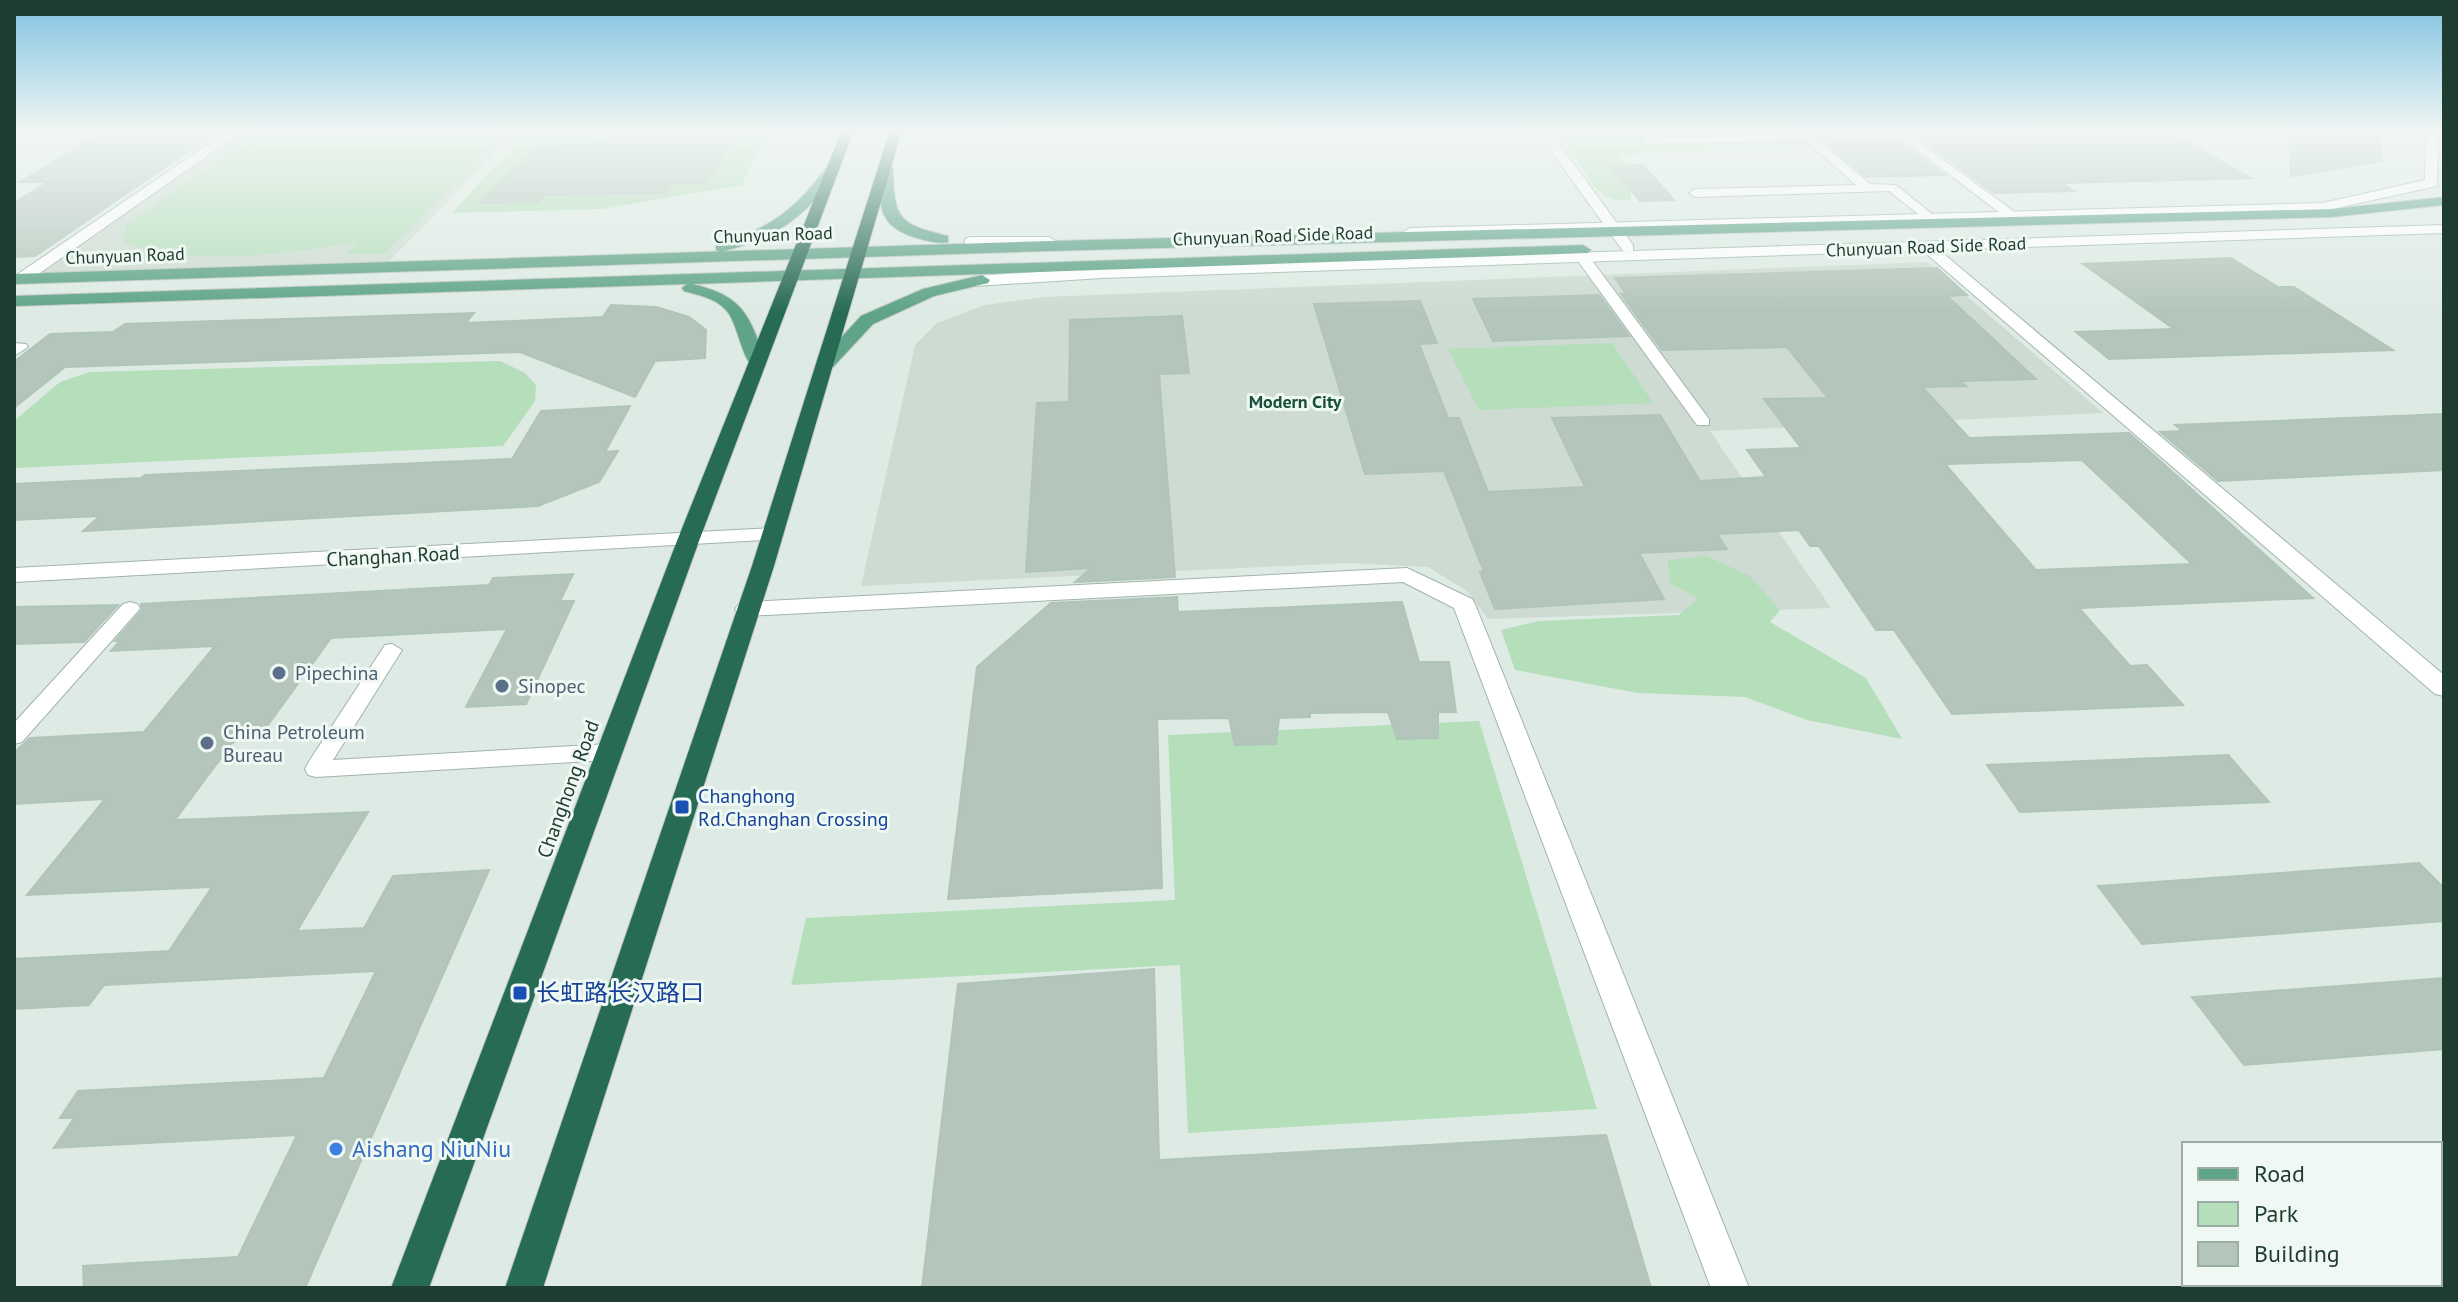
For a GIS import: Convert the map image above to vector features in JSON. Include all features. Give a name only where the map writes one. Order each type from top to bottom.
[{"type":"highway","name":"Changhong Road","points":[[410,1288],[688,541],[824,191]]},
{"type":"highway","points":[[524,1288],[772,534],[879,191]]},
{"type":"main road","points":[[666,258],[746,241],[781,225],[804,208],[817,191]]},
{"type":"main road","points":[[886,191],[886,208],[906,232],[970,242],[1049,246]]},
{"type":"main road","name":"Chunyuan Road","points":[[18,279],[666,258],[795,265],[858,263],[1049,246],[2332,213],[2444,201]]},
{"type":"main road","name":"Chunyuan Road","points":[[14,301],[652,280],[795,265],[1038,266],[2353,225],[2444,216]]},
{"type":"main road","points":[[827,363],[867,320],[929,292],[1038,266]]},
{"type":"main road","points":[[652,280],[719,294],[740,315],[757,363]]},
{"type":"street","points":[[18,279],[148,191]]},
{"type":"street","points":[[1588,191],[1628,248]]},
{"type":"street","name":"Chunyuan Road Side Road","points":[[970,242],[1617,229],[2323,207],[2406,191]]},
{"type":"street","name":"Chunyuan Road Side Road","points":[[975,281],[1102,273],[2444,229]]},
{"type":"street","points":[[1927,247],[2444,688]]},
{"type":"street","name":"Changhan Road","points":[[14,575],[688,541],[772,534]]},
{"type":"street","points":[[747,609],[1407,575],[1464,604],[1730,1288]]},
{"type":"lane","points":[[1695,193],[1772,191]]},
{"type":"lane","points":[[1897,191],[1931,218]]},
{"type":"lane","points":[[1978,191],[2012,216]]},
{"type":"lane","points":[[1583,258],[1703,422]]},
{"type":"lane","points":[[14,737],[130,608]]},
{"type":"lane","points":[[392,650],[316,769],[609,752]]},
{"type":"shaded area","points":[[150,191],[458,191],[382,268],[21,279]]},
{"type":"shaded area","points":[[1927,262],[2103,413],[1710,431],[1831,608],[1488,619],[1467,591],[1428,567],[1348,563],[861,586],[915,345],[937,323],[985,305],[1044,297]]},
{"type":"green space","points":[[176,191],[448,191],[384,254],[347,254],[357,242],[269,254],[180,255],[123,242],[126,225]]},
{"type":"green space","points":[[472,191],[708,191],[602,209],[452,213]]},
{"type":"green space","points":[[1599,191],[1632,191],[1630,201],[1613,200]]},
{"type":"green space","points":[[1612,343],[1653,403],[1479,410],[1448,349]]},
{"type":"green space","points":[[500,361],[525,373],[536,385],[535,401],[503,446],[14,468],[14,421],[60,382],[90,372]]},
{"type":"green space","points":[[1706,556],[1750,576],[1780,610],[1770,622],[1866,678],[1902,739],[1807,720],[1745,697],[1638,693],[1515,670],[1501,630],[1539,621],[1679,615],[1698,598],[1670,583],[1668,560]]},
{"type":"green space","points":[[1479,721],[1597,1109],[1188,1133],[1180,965],[791,985],[806,918],[1175,900],[1168,735]]},
{"type":"building","points":[[34,191],[130,191],[35,256],[14,257],[14,203]]},
{"type":"building","points":[[492,191],[666,191],[545,195],[538,202],[479,203]]},
{"type":"building","points":[[1631,191],[1666,191],[1674,200],[1640,201]]},
{"type":"building","points":[[1991,191],[2074,191],[1994,193]]},
{"type":"building","points":[[2231,258],[2278,287],[2294,287],[2393,350],[2109,359],[2076,332],[2174,329],[2083,264]]},
{"type":"building","points":[[1937,268],[1967,295],[1947,296],[2036,379],[1960,381],[1966,386],[1922,387],[1969,438],[2129,433],[2313,598],[2079,608],[2130,666],[2147,665],[2183,705],[1952,714],[1894,630],[1876,630],[1819,546],[1810,546],[1799,530],[1717,534],[1727,549],[1639,553],[1664,599],[1495,609],[1480,572],[1484,572],[1444,471],[1365,474],[1314,304],[1420,301],[1437,343],[1419,344],[1448,418],[1459,418],[1488,492],[1585,487],[1552,418],[1660,415],[1700,481],[1766,477],[1747,450],[1801,448],[1764,399],[1828,398],[1787,347],[1662,350],[1621,294],[1626,294],[1615,278]],"holes":[[[2082,460],[2192,564],[2036,570],[1945,464]]]},
{"type":"building","points":[[1599,295],[1629,336],[1493,341],[1473,299]]},
{"type":"building","points":[[611,305],[656,307],[689,317],[706,330],[705,358],[655,361],[635,397],[520,352],[65,367],[14,408],[14,362],[50,334],[113,332],[125,324],[474,313],[466,323],[603,317]]},
{"type":"building","points":[[1182,316],[1189,373],[1159,374],[1175,577],[1075,582],[1091,568],[1026,572],[1037,403],[1069,402],[1070,320]]},
{"type":"building","points":[[630,406],[605,452],[618,451],[599,482],[538,506],[83,531],[100,516],[14,520],[14,484],[141,478],[145,475],[512,459],[541,411]]},
{"type":"building","points":[[2444,414],[2444,470],[2218,481],[2160,432],[2182,431],[2175,425]]},
{"type":"building","points":[[573,574],[560,601],[574,601],[526,704],[466,707],[507,629],[331,638],[268,725],[232,743],[175,820],[368,812],[297,931],[364,928],[393,876],[489,870],[305,1288],[84,1288],[83,1266],[238,1257],[297,1135],[54,1148],[74,1118],[60,1118],[78,1091],[324,1078],[376,971],[104,985],[89,1005],[14,1009],[14,959],[169,951],[212,887],[27,895],[105,799],[14,804],[14,753],[30,738],[144,732],[215,646],[111,651],[120,641],[115,641],[142,610],[141,604],[489,585],[493,578]]},
{"type":"building","points":[[1177,597],[1178,612],[1402,602],[1419,662],[1449,662],[1456,712],[1438,712],[1438,738],[1397,739],[1388,712],[1310,713],[1310,717],[1279,718],[1276,744],[1235,745],[1229,718],[1157,719],[1162,888],[948,899],[977,667],[1051,603]]},
{"type":"building","points":[[118,605],[84,642],[14,644],[14,607]]},
{"type":"building","points":[[2228,755],[2269,802],[2020,812],[1987,765]]},
{"type":"building","points":[[2419,863],[2444,888],[2444,921],[2142,944],[2098,886]]},
{"type":"building","points":[[1154,969],[1159,1160],[1606,1135],[1651,1288],[922,1288],[958,984]]},
{"type":"building","points":[[2444,978],[2444,1049],[2244,1065],[2192,997]]},
{"type":"place","name":"Pipechina","points":[[279,673]]},
{"type":"place","name":"Sinopec","points":[[502,686]]},
{"type":"place","name":"China Petroleum Bureau","points":[[207,743]]},
{"type":"place","name":"Changhong Rd.Changhan Crossing","points":[[682,807]]},
{"type":"place","name":"长虹路长汉路口","points":[[520,993]]},
{"type":"place","name":"Aishang NiuNiu","points":[[336,1149]]},
{"type":"district","name":"Modern City","points":[[1295,402]]}]
